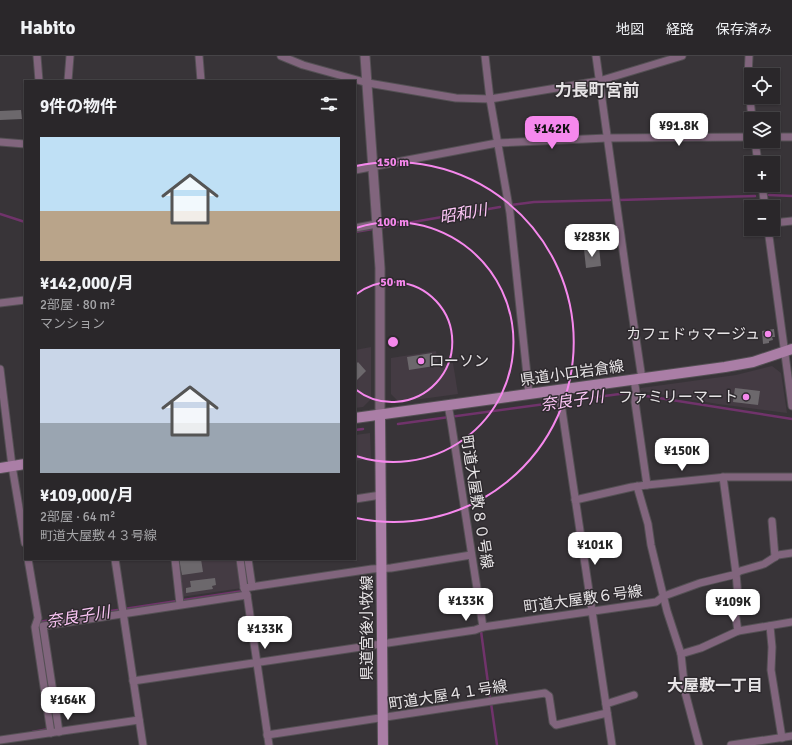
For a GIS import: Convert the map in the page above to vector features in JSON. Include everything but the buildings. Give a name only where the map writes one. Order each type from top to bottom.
[{"type":"main road","name":"県道小口岩倉線","points":[[356,418],[380,410],[448,406],[753,362],[788,350]]},
{"type":"main road","name":"県道宮後小牧線","points":[[380,410],[383,745]]},
{"type":"main road","points":[[0,468],[24,464]]},
{"type":"street","points":[[37,56],[39,80]]},
{"type":"street","points":[[68,80],[70,56]]},
{"type":"street","points":[[199,56],[201,80]]},
{"type":"street","points":[[281,56],[303,65],[368,83],[456,98],[490,99],[599,81],[682,56]]},
{"type":"street","points":[[365,56],[380,268],[380,410]]},
{"type":"street","points":[[485,56],[497,143],[510,213],[529,394]]},
{"type":"street","points":[[596,56],[638,379],[635,402],[647,485]]},
{"type":"street","points":[[749,56],[748,77],[751,112]]},
{"type":"street","points":[[356,170],[497,143],[607,138],[744,137]]},
{"type":"street","points":[[780,137],[792,137]]},
{"type":"street","points":[[0,142],[24,144]]},
{"type":"street","points":[[780,222],[792,221]]},
{"type":"street","points":[[356,228],[377,227]]},
{"type":"street","points":[[769,236],[788,350],[792,406]]},
{"type":"street","points":[[0,303],[24,300]]},
{"type":"street","points":[[0,369],[12,466],[24,537]]},
{"type":"street","points":[[559,390],[612,745]]},
{"type":"street","name":"町道大屋敷８０号線","points":[[448,406],[483,627]]},
{"type":"street","points":[[575,500],[647,485],[723,477],[792,477]]},
{"type":"street","points":[[723,477],[736,573],[738,597],[734,606],[738,630]]},
{"type":"street","points":[[638,486],[667,611],[681,654],[685,692],[699,745]]},
{"type":"street","points":[[356,499],[381,495]]},
{"type":"street","points":[[772,521],[775,557]]},
{"type":"street","points":[[244,588],[472,554]]},
{"type":"street","name":"町道大屋敷６号線","points":[[133,682],[475,630],[483,627],[656,602],[664,596],[700,583],[764,564],[778,555],[792,554]]},
{"type":"street","points":[[28,560],[55,733]]},
{"type":"street","points":[[115,560],[143,745]]},
{"type":"street","points":[[175,560],[180,604]]},
{"type":"street","points":[[240,560],[244,588],[247,595],[269,745]]},
{"type":"street","points":[[248,560],[252,586]]},
{"type":"street","points":[[38,625],[123,611],[247,595]]},
{"type":"street","points":[[681,654],[701,648],[738,630],[792,622]]},
{"type":"street","points":[[770,626],[772,647],[771,670],[782,738]]},
{"type":"street","name":"町道大屋４１号線","points":[[268,735],[545,693],[549,696],[554,722],[556,725],[607,713]]},
{"type":"street","points":[[606,704],[634,695]]},
{"type":"street","points":[[0,740],[139,720]]},
{"type":"street","points":[[731,745],[792,736]]},
{"type":"shaded area","points":[[371,347],[371,399],[363,407],[356,408],[356,350]]},
{"type":"shaded area","points":[[436,351],[438,365],[453,363],[458,394],[399,402],[391,394],[391,358]]},
{"type":"shaded area","points":[[772,366],[781,373],[787,413],[718,404],[641,391],[641,388],[736,375]]},
{"type":"shaded area","points":[[370,433],[371,458],[356,461],[356,435]]},
{"type":"shaded area","points":[[177,560],[238,560],[242,588],[181,597]]},
{"type":"waterway","name":"昭和川","points":[[769,195],[792,196]]},
{"type":"waterway","name":"昭和川","points":[[620,200],[755,196]]},
{"type":"waterway","name":"昭和川","points":[[511,205],[534,202],[610,200]]},
{"type":"waterway","name":"昭和川","points":[[356,232],[500,207]]},
{"type":"waterway","name":"昭和川","points":[[0,214],[24,222]]},
{"type":"waterway","name":"奈良子川","points":[[398,424],[627,393],[792,419]]},
{"type":"waterway","name":"奈良子川","points":[[356,430],[363,429]]},
{"type":"waterway","name":"奈良子川","points":[[245,572],[248,587]]},
{"type":"waterway","name":"奈良子川","points":[[32,732],[54,728],[38,622],[243,591]]},
{"type":"waterway","points":[[481,631],[490,698]]},
{"type":"waterway","points":[[491,703],[497,745]]},
{"type":"place","name":"カフェドゥマージュ","points":[[768,334]]},
{"type":"place","name":"ローソン","points":[[421,361]]},
{"type":"place","name":"ファミリーマート","points":[[746,397]]},
{"type":"district","name":"力長町宮前","points":[[597,90]]},
{"type":"district","name":"大屋敷一丁目","points":[[715,685]]}]
